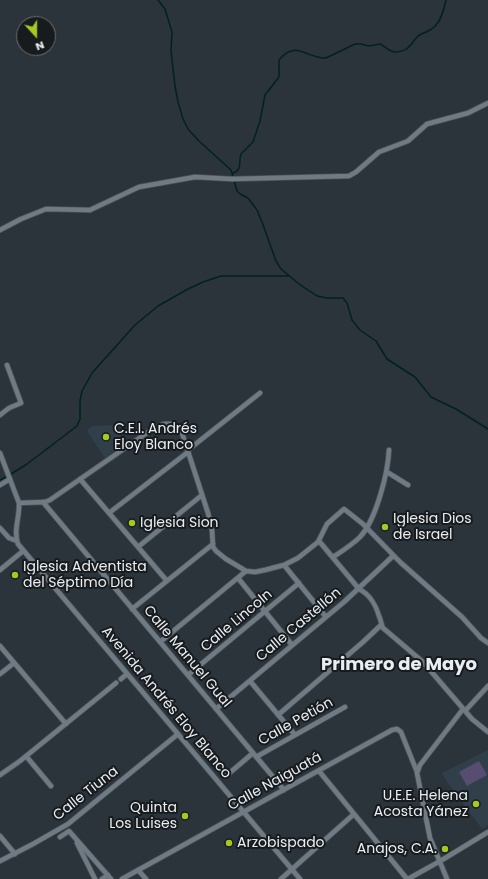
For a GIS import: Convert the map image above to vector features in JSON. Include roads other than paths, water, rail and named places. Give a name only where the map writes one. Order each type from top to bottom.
[{"type":"street","points":[[0,230],[21,219],[46,209],[84,211],[95,208],[122,194],[147,185],[195,177],[244,179],[349,176],[380,152],[408,141],[427,124],[468,113],[488,103]]},
{"type":"street","points":[[0,415],[9,408],[21,403],[7,365]]},
{"type":"street","points":[[109,513],[260,393]]},
{"type":"street","points":[[19,503],[43,502],[50,500],[147,433],[164,424],[172,423],[177,426],[182,433],[212,530],[214,549],[218,553],[246,571],[255,572],[284,565],[298,558],[319,541],[327,524],[344,509],[366,527],[393,556],[462,617],[481,638],[488,643]]},
{"type":"street","points":[[333,557],[360,537],[366,527],[379,498],[386,472],[389,450]]},
{"type":"street","points":[[0,453],[19,503],[16,528],[17,541],[9,538],[0,528]]},
{"type":"street","points":[[386,472],[408,485]]},
{"type":"street","points":[[0,485],[10,479]]},
{"type":"street","points":[[80,479],[167,581]]},
{"type":"street","points":[[138,547],[202,495]]},
{"type":"street","name":"Calle Manuel Gual","points":[[43,502],[284,790]]},
{"type":"street","name":"Avenida Andrés Eloy Blanco","points":[[17,541],[23,551],[300,879]]},
{"type":"street","points":[[319,541],[374,605],[381,625],[389,634],[407,647],[427,666],[476,723],[488,732]]},
{"type":"street","points":[[132,609],[213,544]]},
{"type":"street","points":[[0,570],[23,551]]},
{"type":"street","name":"Calle Castellón","points":[[216,709],[359,589],[393,556]]},
{"type":"street","points":[[284,565],[326,616]]},
{"type":"street","points":[[160,642],[246,571]]},
{"type":"street","points":[[238,578],[292,644]]},
{"type":"street","name":"Calle Lincoln","points":[[188,675],[299,584]]},
{"type":"street","points":[[278,715],[381,625]]},
{"type":"street","points":[[0,646],[66,724]]},
{"type":"street","points":[[0,674],[14,663]]},
{"type":"street","points":[[121,679],[127,674]]},
{"type":"street","points":[[250,681],[295,735]]},
{"type":"street","points":[[0,776],[116,683]]},
{"type":"street","points":[[447,879],[430,838],[420,794],[417,772],[420,765],[464,710],[488,686]]},
{"type":"street","name":"Calle Petión","points":[[226,776],[255,755],[345,707]]},
{"type":"street","name":"Calle Naiguatá","points":[[122,879],[395,729],[399,730],[401,733],[417,772]]},
{"type":"street","name":"Calle Tiuna","points":[[0,861],[68,824],[178,734]]},
{"type":"street","points":[[26,756],[51,786]]},
{"type":"street","points":[[318,771],[408,879],[488,832]]},
{"type":"street","points":[[281,879],[354,814]]},
{"type":"street","points":[[60,837],[69,831],[110,877],[102,879]]},
{"type":"street","points":[[0,836],[15,854]]},
{"type":"street","points":[[74,836],[95,879]]},
{"type":"street","points":[[138,870],[146,879]]},
{"type":"waterway","points":[[158,0],[165,9],[172,32],[171,51],[175,86],[183,119],[188,129],[199,141],[231,170],[237,191],[248,198],[257,210],[276,261],[281,269],[299,284],[317,296],[327,298],[343,298],[347,303],[352,320],[360,330],[376,341],[387,359],[415,377],[431,397],[456,409],[488,429]]},
{"type":"waterway","points":[[233,173],[239,168],[241,154],[253,142],[260,121],[265,95],[279,77],[279,60],[285,54],[296,50],[319,58],[326,58],[355,44],[369,46],[380,44],[393,52],[404,50],[409,47],[419,35],[436,25],[442,15],[446,0]]},
{"type":"waterway","points":[[11,474],[27,464],[77,426],[80,419],[80,401],[82,391],[92,373],[135,325],[158,306],[188,289],[221,276],[288,276]]},
{"type":"waterway","points":[[0,480],[6,477]]},
{"type":"place","name":"C.E.I. Andrés Eloy Blanco","points":[[106,437]]},
{"type":"place","name":"Iglesia Sion","points":[[132,523]]},
{"type":"place","name":"Iglesia Dios de Israel","points":[[385,527]]},
{"type":"place","name":"Iglesia Adventista del Séptimo Día","points":[[15,575]]},
{"type":"place","name":"U.E.E. Helena Acosta Yánez","points":[[476,804]]},
{"type":"place","name":"Quinta Los Luises","points":[[185,816]]},
{"type":"place","name":"Arzobispado","points":[[229,843]]},
{"type":"place","name":"Anajos, C.A.","points":[[445,849]]},
{"type":"district","name":"Primero de Mayo","points":[[399,665]]}]
